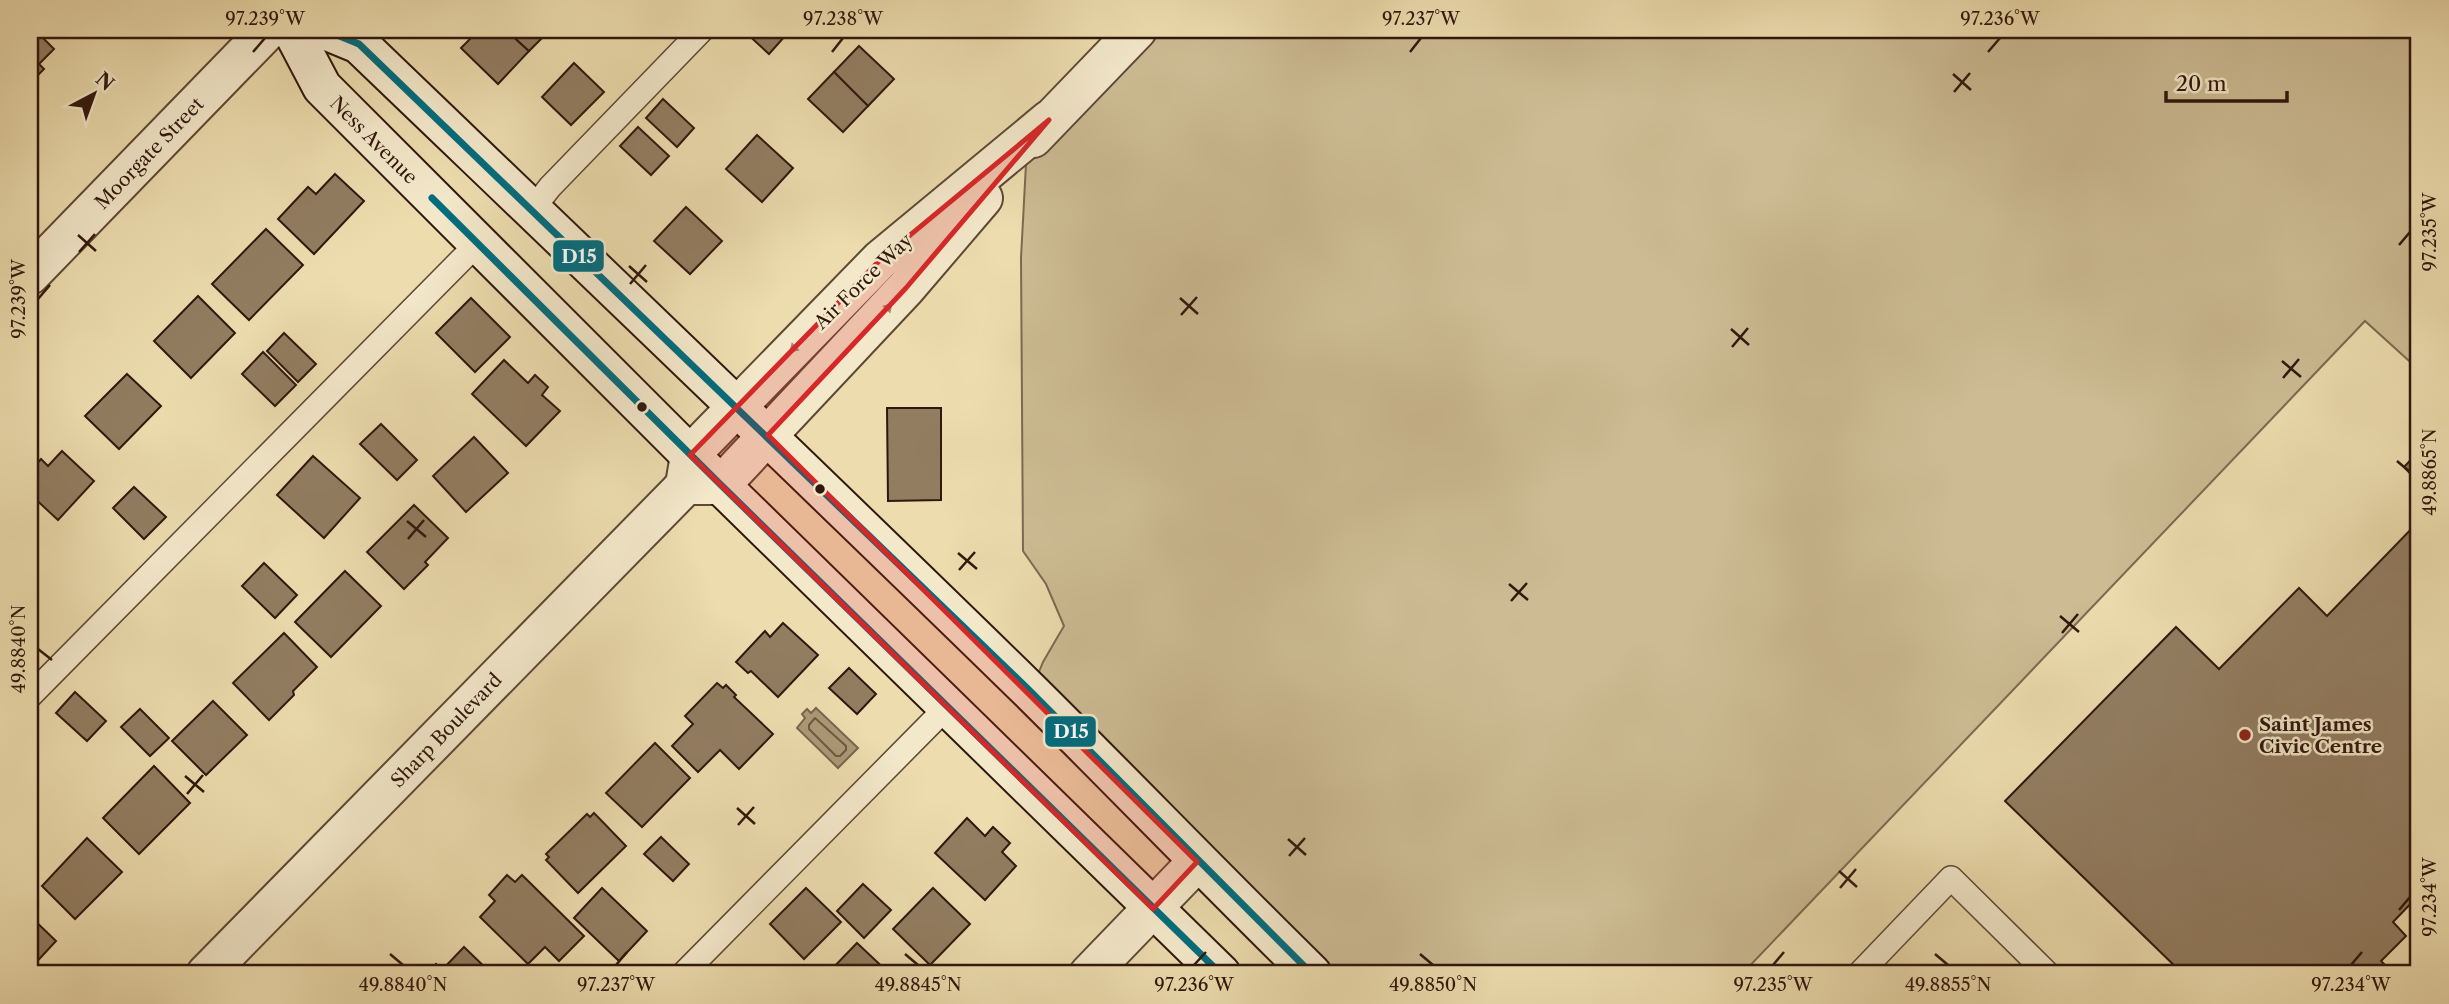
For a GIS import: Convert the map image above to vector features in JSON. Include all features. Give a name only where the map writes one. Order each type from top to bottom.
[{"type":"main road","name":"Moorgate Street","points":[[30,275],[268,30]]},
{"type":"main road","name":"Ness Avenue","points":[[292,30],[322,87],[478,243],[699,475],[947,706],[1221,974]]},
{"type":"main road","points":[[325,30],[359,44],[737,405],[1031,692],[1197,862],[1312,974]]},
{"type":"main road","name":"Air Force Way","points":[[699,475],[768,435],[906,288],[1049,120],[1137,30]]},
{"type":"main road","name":"Air Force Way","points":[[699,475],[737,405],[880,260],[1049,120]]},
{"type":"main road","name":"Sharp Boulevard","points":[[206,974],[699,475]]},
{"type":"main road","points":[[1089,974],[1197,862]]},
{"type":"lane","points":[[532,210],[702,30]]},
{"type":"lane","points":[[30,696],[478,243]]},
{"type":"lane","points":[[683,974],[947,706]]},
{"type":"lane","points":[[1859,974],[1951,878],[2048,974]]},
{"type":"highlighted area","points":[[1049,120],[906,288],[768,435],[1197,862],[1153,909],[690,455],[880,260]]},
{"type":"shaded area","points":[[1137,30],[2419,30],[2419,370],[2365,321],[1742,974],[1312,974],[1031,692],[1043,662],[1064,626],[1046,584],[1023,551],[1021,258],[1027,145]]},
{"type":"water","points":[[816,708],[858,748],[838,768],[797,728],[805,718],[802,714],[807,709],[811,713]]},
{"type":"building","points":[[30,30],[35,30],[54,49],[39,64],[44,69],[34,79],[30,75]]},
{"type":"building","points":[[479,30],[506,30],[529,51],[498,84],[461,48]]},
{"type":"building","points":[[506,30],[550,30],[529,51]]},
{"type":"building","points":[[743,30],[778,30],[785,36],[769,54]]},
{"type":"building","points":[[859,46],[894,79],[868,106],[834,72]]},
{"type":"building","points":[[574,63],[604,92],[571,125],[542,97]]},
{"type":"building","points":[[834,72],[868,106],[843,132],[808,99]]},
{"type":"building","points":[[663,99],[694,128],[677,147],[646,118]]},
{"type":"building","points":[[638,127],[669,156],[651,175],[620,146]]},
{"type":"building","points":[[757,135],[793,168],[762,202],[726,169]]},
{"type":"building","points":[[335,174],[364,201],[314,254],[278,219],[308,187],[316,194]]},
{"type":"building","points":[[686,207],[722,241],[690,274],[654,241]]},
{"type":"building","points":[[266,229],[303,265],[249,320],[212,284]]},
{"type":"building","points":[[198,296],[235,333],[191,378],[154,341]]},
{"type":"building","points":[[471,298],[510,337],[475,372],[436,333]]},
{"type":"building","points":[[284,333],[316,364],[298,382],[267,351]]},
{"type":"building","points":[[263,352],[296,385],[275,406],[242,374]]},
{"type":"building","points":[[504,360],[528,383],[535,375],[548,387],[542,395],[560,411],[526,446],[472,394]]},
{"type":"building","points":[[127,374],[161,406],[119,449],[85,416]]},
{"type":"building","points":[[887,408],[941,408],[941,500],[888,501]]},
{"type":"building","points":[[381,424],[417,460],[397,480],[360,444]]},
{"type":"building","points":[[474,437],[508,473],[466,512],[433,476]]},
{"type":"building","points":[[62,451],[94,481],[58,520],[30,494],[30,482],[38,473],[33,468],[41,459],[48,466]]},
{"type":"building","points":[[2419,451],[2419,483],[2404,467]]},
{"type":"building","points":[[313,456],[360,498],[324,538],[277,495]]},
{"type":"building","points":[[134,487],[166,517],[144,539],[113,508]]},
{"type":"building","points":[[414,505],[448,538],[425,562],[428,565],[404,589],[367,552]]},
{"type":"building","name":"Saint James Civic Centre","points":[[2419,521],[2419,895],[2393,922],[2406,936],[2381,961],[2394,974],[2183,974],[2005,801],[2176,627],[2219,669],[2299,588],[2327,616]]},
{"type":"building","points":[[264,563],[297,595],[275,618],[242,586]]},
{"type":"building","points":[[345,571],[381,606],[331,657],[295,622]]},
{"type":"building","points":[[783,623],[818,655],[778,697],[751,671],[748,673],[736,662],[765,631],[770,637]]},
{"type":"building","points":[[284,633],[317,667],[269,720],[233,683]]},
{"type":"building","points":[[849,668],[876,694],[857,714],[829,688]]},
{"type":"building","points":[[717,683],[723,688],[726,685],[736,695],[734,697],[773,734],[739,769],[720,750],[698,772],[672,746],[693,724],[685,716]]},
{"type":"building","points":[[75,692],[106,721],[87,741],[56,713]]},
{"type":"building","points":[[213,701],[247,735],[206,775],[172,741]]},
{"type":"building","points":[[140,709],[169,738],[150,756],[121,727]]},
{"type":"building","points":[[655,743],[690,778],[642,827],[606,793]]},
{"type":"building","points":[[154,766],[190,803],[139,854],[103,818]]},
{"type":"building","points":[[594,813],[626,846],[578,893],[546,860],[549,857],[546,854],[587,814],[590,817]]},
{"type":"building","points":[[967,818],[985,836],[993,827],[1010,843],[1002,852],[1016,866],[985,900],[935,853]]},
{"type":"building","points":[[661,837],[689,864],[673,881],[644,854]]},
{"type":"building","points":[[87,838],[122,872],[75,919],[42,886]]},
{"type":"building","points":[[507,875],[515,882],[522,875],[584,936],[559,961],[545,947],[528,964],[480,917],[495,901],[489,895]]},
{"type":"building","points":[[863,884],[891,910],[864,938],[837,911]]},
{"type":"building","points":[[602,888],[647,931],[619,961],[574,918]]},
{"type":"building","points":[[806,888],[841,922],[804,959],[770,924]]},
{"type":"building","points":[[933,888],[970,924],[930,965],[893,929]]},
{"type":"building","points":[[30,916],[56,941],[30,969]]},
{"type":"building","points":[[857,943],[890,974],[827,974]]},
{"type":"building","points":[[464,947],[492,974],[427,974],[436,964],[442,970]]},
{"type":"building","points":[[537,967],[545,974],[530,974]]},
{"type":"transit line","name":"D15","points":[[325,30],[359,44],[1029,690],[1312,974]]},
{"type":"transit line","name":"D15","points":[[432,198],[1221,974]]},
{"type":"place","name":"Saint James Civic Centre","points":[[2245,735]]}]
